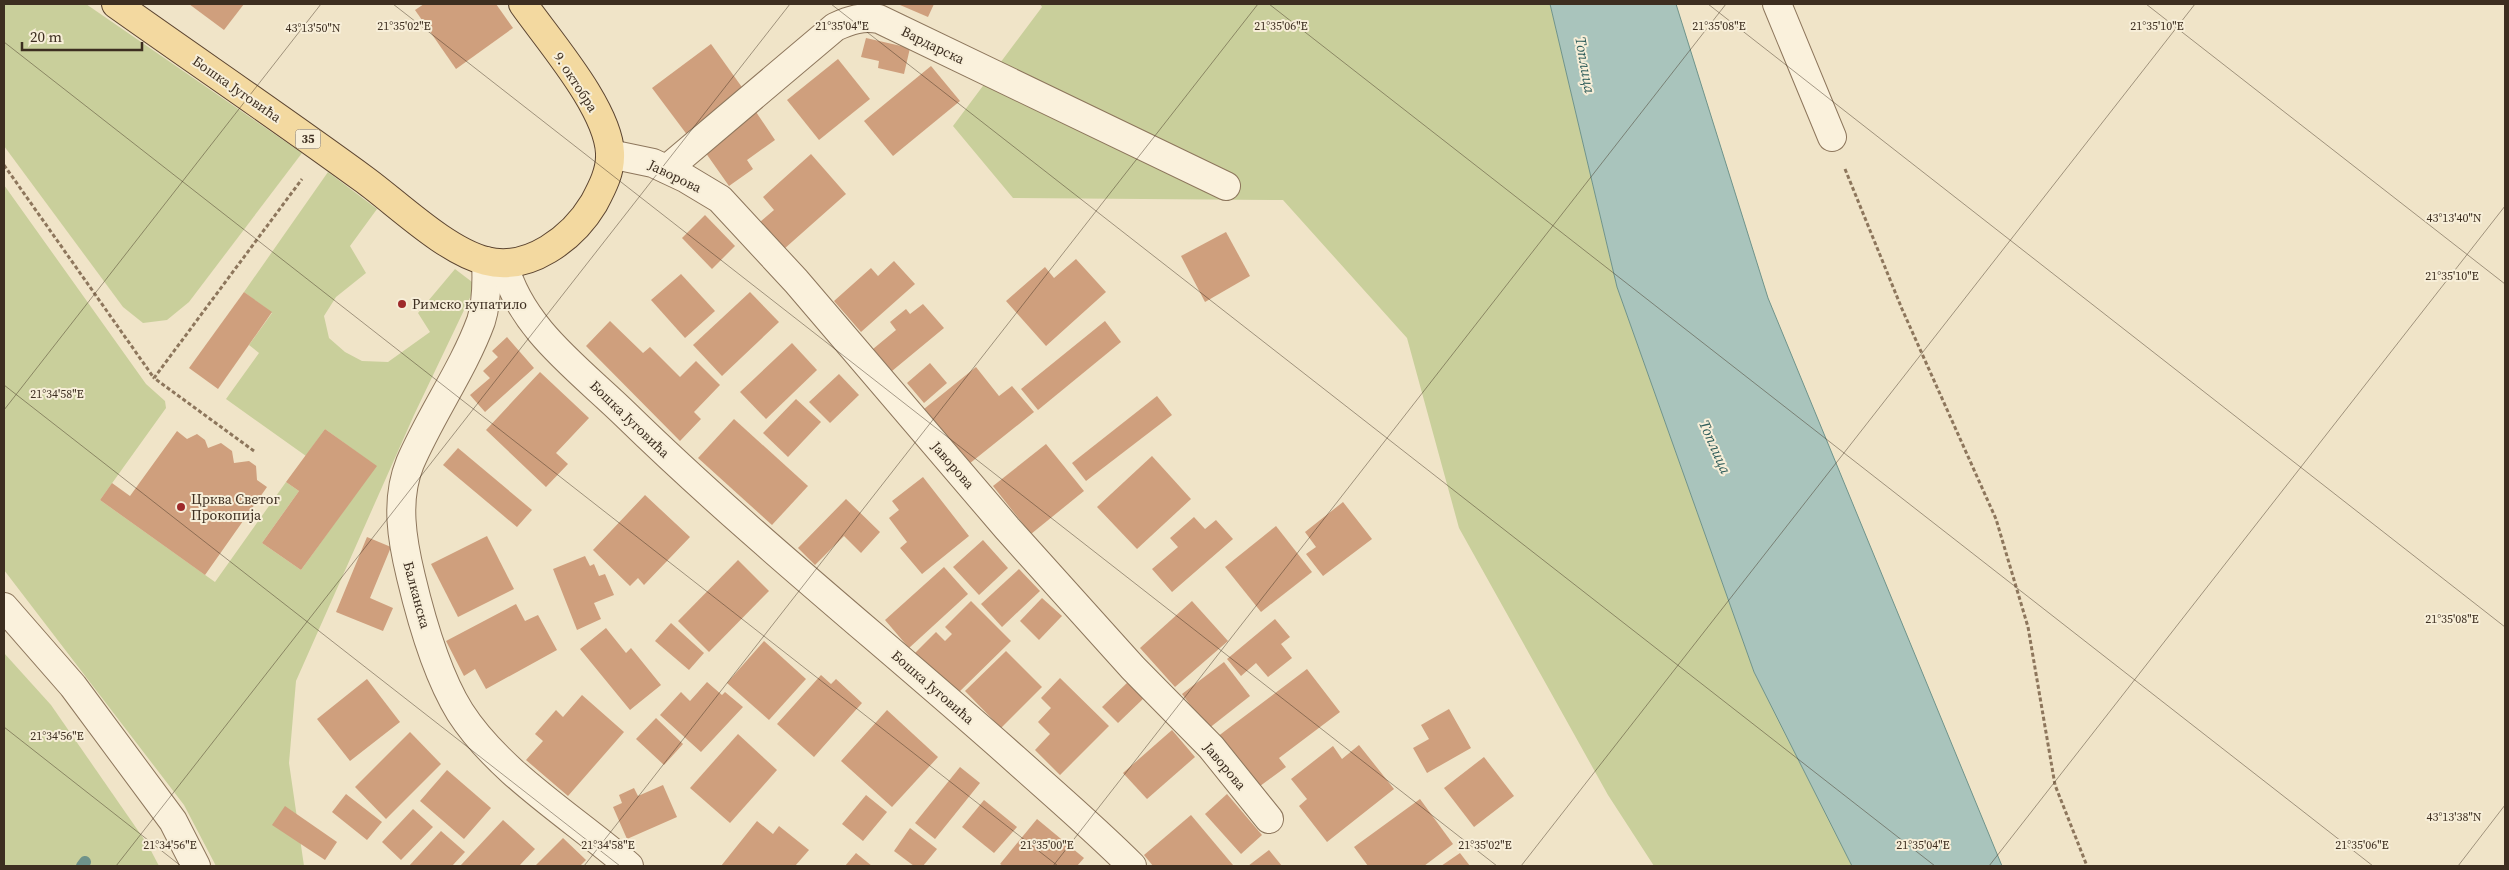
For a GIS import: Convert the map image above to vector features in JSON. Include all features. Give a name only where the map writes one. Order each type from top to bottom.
[{"type":"main road","name":"Бошка Југовића","points":[[116,4],[323,150],[453,245],[495,262]]},
{"type":"main road","name":"9. октобра","points":[[495,262],[524,260],[556,244],[574,230],[600,192],[608,171],[610,154],[607,137],[593,104],[523,4]]},
{"type":"street","points":[[1777,4],[1832,138]]},
{"type":"street","name":"Вардарска","points":[[667,169],[836,27],[859,18],[869,17],[879,19],[1226,186]]},
{"type":"street","name":"Јаворова","points":[[610,154],[635,158],[667,169],[720,199],[1007,528],[1133,668],[1211,747],[1269,819]]},
{"type":"street","name":"Балканска","points":[[495,262],[487,279],[481,320],[410,464],[402,495],[401,521],[404,547],[418,605],[450,692],[474,731],[504,764],[629,866]]},
{"type":"street","name":"Бошка Југовића","points":[[495,262],[509,283],[516,299],[543,335],[687,474],[966,716],[1132,866]]},
{"type":"street","points":[[4,607],[73,686],[173,821],[196,866]]},
{"type":"path","points":[[1832,138],[1902,309],[1996,519],[2028,627],[2055,785],[2087,866]]},
{"type":"path","points":[[154,378],[323,150]]},
{"type":"path","points":[[4,165],[154,378],[254,451]]},
{"type":"green space","points":[[4,4],[86,4],[302,153],[189,302],[167,320],[143,323],[123,307],[4,146]]},
{"type":"green space","points":[[1040,4],[1550,4],[1617,287],[1754,672],[1852,866],[1654,866],[1608,795],[1459,528],[1407,338],[1283,200],[1013,198],[953,126],[1042,7]]},
{"type":"green space","points":[[328,172],[377,209],[350,246],[366,273],[336,297],[324,316],[329,338],[345,352],[362,361],[388,362],[430,332],[418,313],[455,269],[476,285],[414,415],[296,681],[289,763],[304,866],[216,866],[184,805],[4,570],[4,185],[146,384],[165,401],[166,408],[100,500],[215,582],[286,482],[299,491],[262,543],[301,570],[376,466],[325,429],[306,456],[226,399],[259,353],[249,345],[272,313],[244,292]]},
{"type":"green space","points":[[4,653],[51,705],[148,845],[159,866],[4,866]]},
{"type":"water","name":"Топлица","points":[[1550,4],[1676,4],[1768,298],[2002,866],[1852,866],[1754,672],[1617,287]]},
{"type":"building","points":[[189,4],[244,4],[224,30]]},
{"type":"building","points":[[424,4],[496,4],[513,28],[456,69],[415,10]]},
{"type":"building","points":[[900,4],[934,4],[928,17]]},
{"type":"building","points":[[866,38],[910,48],[904,74],[878,68],[879,61],[861,57]]},
{"type":"building","points":[[711,44],[749,97],[691,140],[652,88]]},
{"type":"building","points":[[838,59],[870,99],[819,140],[787,100]]},
{"type":"building","points":[[931,66],[960,101],[893,156],[864,121]]},
{"type":"building","points":[[756,112],[775,140],[747,160],[753,169],[729,186],[703,149]]},
{"type":"building","points":[[811,154],[846,194],[784,249],[760,222],[774,210],[763,197]]},
{"type":"building","points":[[705,215],[735,246],[712,269],[682,238]]},
{"type":"building","points":[[1226,232],[1250,276],[1205,302],[1181,256]]},
{"type":"building","points":[[1076,259],[1106,292],[1046,346],[1006,301],[1045,267],[1054,278]]},
{"type":"building","points":[[894,261],[915,284],[861,332],[834,301],[871,268],[878,276]]},
{"type":"building","points":[[681,274],[715,311],[685,338],[651,300]]},
{"type":"building","points":[[244,292],[272,312],[218,389],[189,368]]},
{"type":"building","points":[[750,292],[779,322],[722,376],[693,345]]},
{"type":"building","points":[[923,304],[944,328],[892,371],[873,349],[896,330],[890,322],[906,309],[910,314]]},
{"type":"building","points":[[610,321],[643,353],[650,347],[680,377],[696,361],[720,385],[694,412],[701,419],[680,441],[586,346]]},
{"type":"building","points":[[1105,321],[1121,342],[1038,410],[1021,389]]},
{"type":"building","points":[[507,337],[534,368],[485,412],[470,395],[490,378],[483,371],[498,357],[492,351]]},
{"type":"building","points":[[792,343],[817,370],[766,419],[740,392]]},
{"type":"building","points":[[930,363],[947,383],[924,403],[907,383]]},
{"type":"building","points":[[976,367],[999,396],[1012,386],[1034,412],[969,464],[924,409]]},
{"type":"building","points":[[540,372],[589,418],[556,453],[568,464],[546,487],[486,430]]},
{"type":"building","points":[[839,374],[859,395],[830,423],[809,402]]},
{"type":"building","points":[[1157,396],[1172,415],[1086,481],[1072,463]]},
{"type":"building","points":[[796,399],[821,422],[788,457],[763,433]]},
{"type":"building","points":[[734,419],[808,486],[772,525],[698,458]]},
{"type":"building","points":[[325,429],[377,466],[301,570],[262,543],[299,491],[286,482]]},
{"type":"building","name":"Црква Светог Прокопија","points":[[177,431],[187,439],[197,434],[205,440],[208,448],[221,443],[232,451],[234,463],[249,461],[256,466],[257,480],[267,487],[205,575],[100,500],[112,483],[130,496]]},
{"type":"building","points":[[1046,444],[1084,491],[1031,534],[993,486]]},
{"type":"building","points":[[458,448],[532,510],[517,527],[443,465]]},
{"type":"building","points":[[1152,456],[1191,499],[1137,549],[1097,507]]},
{"type":"building","points":[[923,477],[969,536],[922,574],[900,548],[907,542],[889,518],[899,510],[892,501]]},
{"type":"building","points":[[645,495],[690,537],[644,585],[638,578],[630,586],[593,550]]},
{"type":"building","points":[[846,499],[880,532],[861,553],[844,536],[815,565],[798,548]]},
{"type":"building","points":[[1343,502],[1372,539],[1323,576],[1306,554],[1316,547],[1305,532]]},
{"type":"building","points":[[1194,517],[1205,529],[1216,520],[1233,539],[1172,592],[1152,569],[1178,547],[1170,538]]},
{"type":"building","points":[[1276,526],[1312,572],[1261,612],[1225,567]]},
{"type":"building","points":[[487,536],[514,589],[458,617],[431,564]]},
{"type":"building","points":[[367,537],[391,547],[370,598],[393,608],[383,631],[336,612]]},
{"type":"building","points":[[983,540],[1008,568],[979,595],[953,567]]},
{"type":"building","points":[[585,556],[590,566],[594,564],[599,576],[605,574],[614,595],[594,603],[601,619],[577,630],[553,569]]},
{"type":"building","points":[[738,560],[769,591],[709,652],[678,621]]},
{"type":"building","points":[[944,567],[968,594],[909,648],[885,620]]},
{"type":"building","points":[[1019,569],[1040,591],[1002,627],[981,604]]},
{"type":"building","points":[[1042,598],[1062,616],[1039,640],[1020,621]]},
{"type":"building","points":[[971,601],[1011,641],[955,696],[914,654],[936,632],[945,641],[952,634],[945,627]]},
{"type":"building","points":[[1192,601],[1228,641],[1175,687],[1140,648]]},
{"type":"building","points":[[516,604],[525,621],[538,615],[557,650],[486,689],[475,669],[464,676],[446,641]]},
{"type":"building","points":[[1275,619],[1290,637],[1281,644],[1292,658],[1268,677],[1256,663],[1241,676],[1227,659]]},
{"type":"building","points":[[671,623],[704,653],[689,670],[655,641]]},
{"type":"building","points":[[606,628],[626,653],[631,648],[661,685],[630,710],[580,649]]},
{"type":"building","points":[[764,641],[806,679],[769,720],[727,683]]},
{"type":"building","points":[[1006,651],[1042,687],[1001,728],[965,691]]},
{"type":"building","points":[[1224,662],[1250,696],[1208,729],[1182,694]]},
{"type":"building","points":[[1307,669],[1340,712],[1279,758],[1286,767],[1256,789],[1217,737]]},
{"type":"building","points":[[821,675],[831,684],[836,679],[862,703],[814,757],[777,724]]},
{"type":"building","points":[[1060,678],[1109,726],[1060,775],[1035,750],[1050,734],[1038,722],[1051,708],[1041,698]]},
{"type":"building","points":[[367,679],[400,722],[350,761],[317,719]]},
{"type":"building","points":[[1129,681],[1145,697],[1118,723],[1102,707]]},
{"type":"building","points":[[707,682],[722,695],[725,692],[743,707],[701,752],[660,715],[681,692],[690,701]]},
{"type":"building","points":[[582,695],[624,732],[568,796],[526,760],[543,741],[535,734],[556,710],[563,717]]},
{"type":"building","points":[[1449,709],[1471,748],[1427,773],[1413,748],[1429,739],[1421,725]]},
{"type":"building","points":[[887,710],[938,757],[892,807],[841,761]]},
{"type":"building","points":[[656,718],[683,744],[664,765],[636,739]]},
{"type":"building","points":[[1172,730],[1195,757],[1147,799],[1123,773]]},
{"type":"building","points":[[410,732],[441,764],[386,819],[355,787]]},
{"type":"building","points":[[738,734],[777,770],[730,823],[690,788]]},
{"type":"building","points":[[1359,745],[1394,789],[1327,842],[1299,806],[1307,799],[1291,779],[1333,746],[1342,759]]},
{"type":"building","points":[[1484,757],[1514,796],[1474,827],[1444,788]]},
{"type":"building","points":[[960,767],[980,783],[935,839],[915,823]]},
{"type":"building","points":[[447,770],[491,808],[464,839],[420,801]]},
{"type":"building","points":[[663,785],[677,817],[627,839],[613,807],[622,803],[619,795],[634,788],[638,796]]},
{"type":"building","points":[[346,794],[382,822],[367,840],[332,812]]},
{"type":"building","points":[[1227,794],[1262,835],[1241,854],[1205,814]]},
{"type":"building","points":[[866,795],[887,812],[863,841],[842,824]]},
{"type":"building","points":[[1420,799],[1453,844],[1424,866],[1368,866],[1354,847]]},
{"type":"building","points":[[984,800],[1017,827],[994,853],[962,827]]},
{"type":"building","points":[[285,806],[337,842],[325,860],[272,825]]},
{"type":"building","points":[[413,809],[433,827],[401,860],[382,842]]},
{"type":"building","points":[[1191,815],[1233,865],[1153,866],[1144,855]]},
{"type":"building","points":[[1037,819],[1084,858],[1077,866],[1003,866],[1000,864]]},
{"type":"building","points":[[503,820],[535,849],[519,866],[460,866]]},
{"type":"building","points":[[757,821],[773,834],[779,826],[809,850],[795,866],[721,866]]},
{"type":"building","points":[[910,828],[937,849],[923,866],[914,866],[894,851]]},
{"type":"building","points":[[441,831],[465,852],[452,866],[409,866]]},
{"type":"building","points":[[563,838],[586,860],[580,866],[535,866]]},
{"type":"building","points":[[1269,850],[1282,866],[1248,866]]},
{"type":"building","points":[[856,853],[872,866],[845,866]]},
{"type":"building","points":[[1460,853],[1470,866],[1441,866]]},
{"type":"waterway","points":[[82,866],[85,862]]},
{"type":"place","name":"Римско купатило","points":[[402,304]]},
{"type":"place","name":"Црква Светог Прокопија","points":[[181,507]]}]
